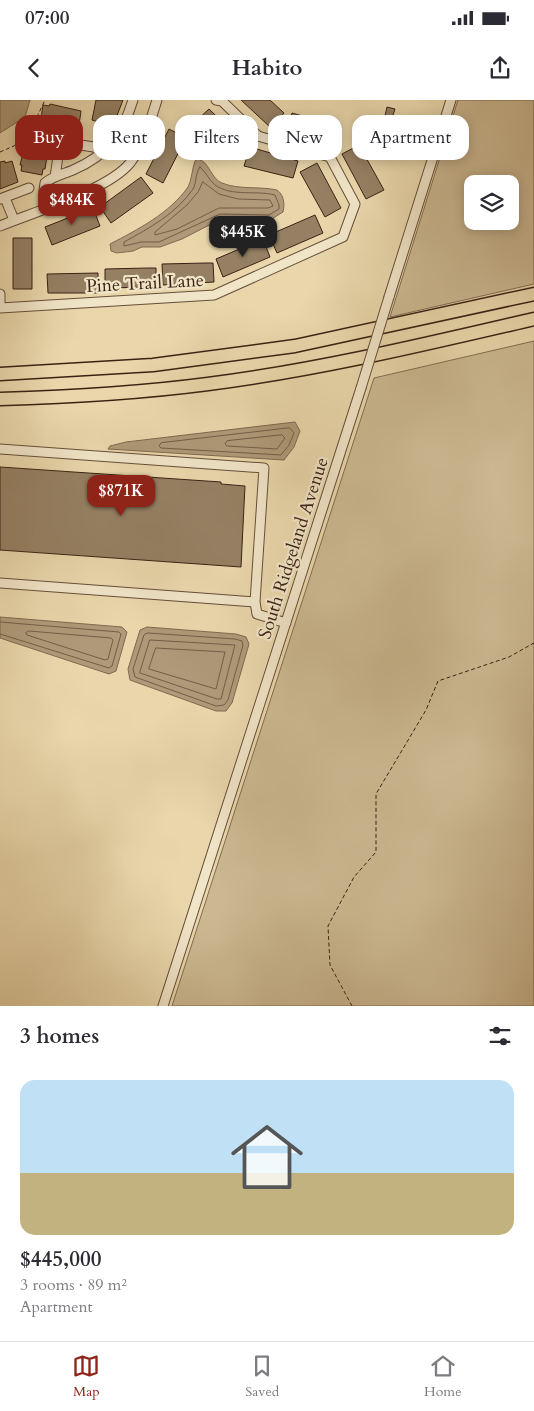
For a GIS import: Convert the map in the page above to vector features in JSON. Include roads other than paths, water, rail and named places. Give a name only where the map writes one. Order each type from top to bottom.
[{"type":"highway","points":[[0,374],[153,365],[286,348],[534,294]]},
{"type":"highway","points":[[0,399],[117,394],[208,384],[356,359],[534,319]]},
{"type":"street","points":[[128,115],[133,100]]},
{"type":"street","points":[[0,226],[97,187],[116,175],[129,164],[145,139],[157,100]]},
{"type":"street","name":"Pine Trail Lane","points":[[0,294],[0,308],[214,295],[342,237],[355,204],[330,157],[258,136],[222,101],[216,100]]},
{"type":"street","name":"South Ridgeland Avenue","points":[[163,1006],[390,297],[451,100]]},
{"type":"street","points":[[55,177],[60,142],[93,147]]},
{"type":"street","points":[[51,205],[44,186],[50,179],[75,170],[93,159]]},
{"type":"street","points":[[14,220],[3,198],[29,188]]},
{"type":"street","points":[[0,449],[264,468],[255,602],[257,614],[286,623]]},
{"type":"street","points":[[0,583],[255,602]]},
{"type":"water","points":[[0,100],[30,100],[26,115],[15,115],[15,123],[0,133]]},
{"type":"water","points":[[202,160],[215,178],[222,183],[277,190],[283,200],[283,212],[270,220],[221,219],[182,239],[160,247],[142,247],[133,251],[117,253],[111,251],[110,244],[163,213],[181,196],[188,187],[195,161]]},
{"type":"water","points":[[295,422],[300,431],[294,447],[284,460],[108,449],[110,446],[126,442]]},
{"type":"water","points":[[0,617],[122,627],[127,632],[116,671],[109,674],[0,638]]},
{"type":"water","points":[[147,627],[236,634],[246,637],[249,644],[232,703],[226,711],[216,711],[130,680],[128,669],[140,630]]}]
